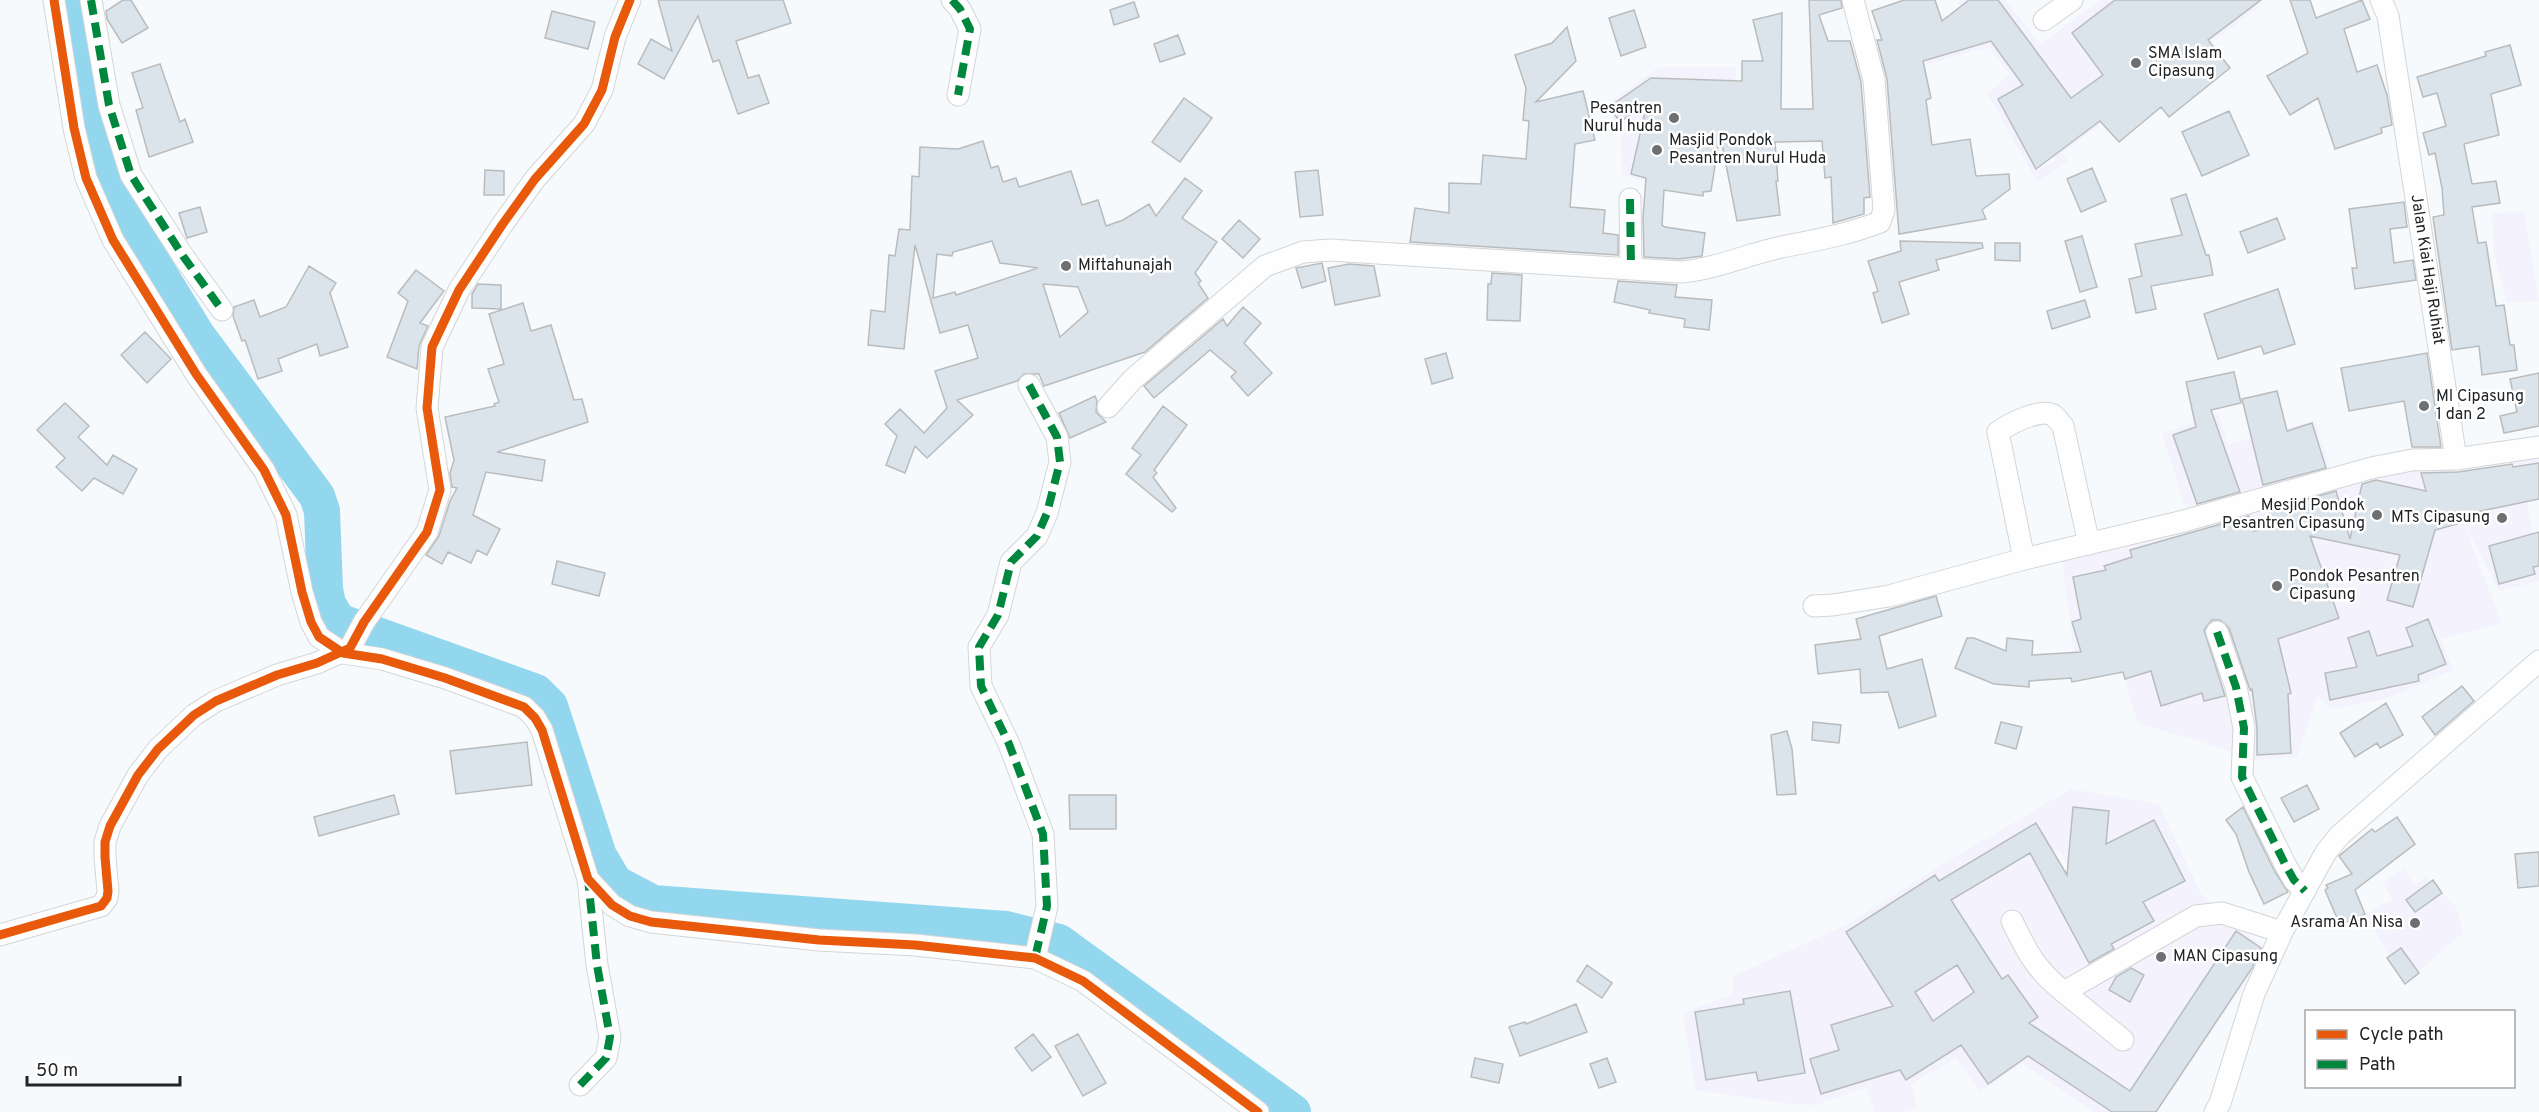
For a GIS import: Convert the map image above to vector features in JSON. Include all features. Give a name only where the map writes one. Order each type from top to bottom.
[{"type":"street","points":[[54,0],[74,128],[86,178],[113,240],[196,374],[264,470],[286,515],[311,622],[319,637],[348,649],[445,678],[524,707],[542,730],[588,879],[597,965],[610,1037],[606,1058],[580,1085]]},
{"type":"street","points":[[91,0],[109,105],[131,175],[178,249],[222,310]]},
{"type":"street","points":[[0,935],[100,906],[107,898],[108,891],[105,842],[110,826],[138,775],[158,749],[194,715],[216,701],[245,687],[348,649],[364,622],[427,532],[440,490],[427,408],[432,347],[459,290],[502,225],[536,179],[584,124],[602,90],[615,38],[630,0]]},
{"type":"street","points":[[952,0],[970,29],[958,95]]},
{"type":"street","points":[[1108,407],[1133,379],[1265,266],[1303,252],[1330,250],[1695,271],[1782,247],[1812,242],[1880,222],[1884,210],[1874,80],[1853,0]]},
{"type":"street","points":[[2044,20],[2072,0]]},
{"type":"street","name":"Jalan Kiai Haji Ruhiat","points":[[2381,0],[2388,16],[2456,459]]},
{"type":"street","points":[[1630,199],[1631,268]]},
{"type":"street","points":[[1029,385],[1057,437],[1060,462],[1044,520],[1037,536],[1011,562],[998,615],[979,647],[981,686],[1009,744],[1043,834],[1047,906],[1036,954]]},
{"type":"street","points":[[2024,560],[1998,432],[2010,424],[2045,412],[2055,416],[2063,426],[2089,544]]},
{"type":"street","points":[[1814,606],[1889,596],[2184,521],[2371,468],[2412,460],[2456,459],[2539,447]]},
{"type":"street","points":[[2217,632],[2231,669],[2244,728],[2242,777],[2286,866],[2294,880],[2305,891]]},
{"type":"street","points":[[2215,1112],[2220,1104],[2254,994],[2282,932],[2326,852],[2340,835],[2539,661]]},
{"type":"street","points":[[588,879],[612,904],[630,916],[651,922],[819,940],[1036,954],[1083,981],[1258,1112]]},
{"type":"street","points":[[2064,992],[2196,916],[2222,913],[2282,932]]},
{"type":"street","points":[[2012,921],[2028,954],[2044,976],[2124,1040]]},
{"type":"shaded area","name":"SMA Islam Cipasung","points":[[1969,0],[1963,5],[2050,122],[2047,125],[2064,148],[2253,6],[2254,0],[2259,7],[2062,153],[2068,161],[2037,182],[1987,93],[2010,75],[1989,47],[1888,75],[1878,37],[1964,11],[1957,2]],"holes":[[[1965,13],[1974,46],[1892,71],[1882,38]],[[2016,89],[2056,160],[2038,170],[1998,99]]]},
{"type":"shaded area","name":"SMA Islam Cipasung","points":[[1998,0],[2005,0],[2041,44],[2100,0],[2118,0],[2072,33],[2103,75],[2071,98]]},
{"type":"shaded area","name":"Pesantren Nurul huda","points":[[1659,67],[1736,67],[1735,152],[1681,148],[1670,187],[1622,175],[1621,130],[1604,106]]},
{"type":"shaded area","points":[[2524,211],[2539,301],[2507,302],[2494,252],[2492,214]]},
{"type":"shaded area","name":"Pondok Pesantren Cipasung","points":[[2218,413],[2228,445],[2315,420],[2335,481],[2449,463],[2464,495],[2465,527],[2502,623],[2441,639],[2453,670],[2385,699],[2331,709],[2317,696],[2297,757],[2253,760],[2138,723],[2114,645],[2074,652],[2062,561],[2190,521],[2162,434]]},
{"type":"shaded area","name":"MTs Cipasung","points":[[2539,453],[2539,463],[2520,467],[2539,566],[2539,581],[2499,591],[2466,527],[2475,524],[2463,467]],"holes":[[[2511,459],[2520,503],[2474,512],[2465,469]],[[2525,536],[2535,574],[2499,584],[2489,546]]]},
{"type":"shaded area","name":"MAN Cipasung","points":[[2071,789],[2159,804],[2201,894],[2267,950],[2158,1112],[2264,950],[2236,932],[2130,1091],[2112,1112],[2093,1112],[2022,1063],[1980,1092],[1956,1058],[1911,1084],[1917,1108],[1905,1112],[1875,1112],[1867,1087],[1816,1105],[1792,1104],[1695,1090],[1683,1013],[1733,994],[1733,976],[1848,924],[1936,868]],"holes":[[[2074,807],[2109,811],[2105,860]],[[2154,820],[2185,880],[2146,900],[2115,840]],[[2036,823],[2047,843],[1957,896],[1946,876]],[[2059,850],[2114,950],[2090,964],[2035,864]],[[2119,859],[2154,921],[2123,938]],[[1935,875],[1997,971],[1972,987],[1957,965],[1893,1006],[1846,932]],[[2123,964],[2144,975],[2130,1002],[2109,990]],[[2007,975],[2038,1017],[2011,1037],[1980,995]],[[1790,991],[1805,1072],[1758,1081],[1743,999]],[[1968,996],[1988,1084],[1941,1015]],[[1732,1007],[1743,1074],[1706,1080],[1695,1012]],[[1864,1015],[1883,1075],[1821,1094],[1810,1059],[1839,1050],[1831,1025]]]},
{"type":"shaded area","name":"Asrama An Nisa","points":[[2404,868],[2414,886],[2426,876],[2456,907],[2463,932],[2405,984],[2365,914],[2392,900],[2383,883]]},
{"type":"building","points":[[123,0],[131,0],[148,28],[122,43],[107,19],[106,11]]},
{"type":"building","points":[[658,0],[783,0],[791,23],[736,41],[748,78],[759,75],[769,103],[738,114],[719,60],[713,62],[698,16],[664,79],[638,64],[651,39],[672,51]]},
{"type":"building","points":[[1809,0],[1841,0],[1842,8],[1819,15],[1828,41],[1850,41],[1861,82],[1870,197],[1864,198],[1864,214],[1833,223],[1831,177],[1825,178],[1822,141],[1775,142],[1780,215],[1737,221],[1720,134],[1711,191],[1703,192],[1703,196],[1664,190],[1662,225],[1705,233],[1702,256],[1679,259],[1644,257],[1643,217],[1646,178],[1631,174],[1647,103],[1620,122],[1609,107],[1651,78],[1742,81],[1742,61],[1763,61],[1753,20],[1782,13],[1781,109],[1813,109]]},
{"type":"building","points":[[1904,0],[1935,0],[1942,21],[1969,0],[1998,0],[2071,98],[2103,75],[2072,33],[2115,0],[2261,0],[2208,40],[2230,68],[2169,117],[2161,107],[2119,142],[2100,121],[2036,169],[1998,99],[2023,85],[1991,41],[1923,61],[1931,98],[1926,100],[1932,145],[1970,139],[1976,176],[2009,174],[2010,189],[1982,210],[1986,219],[1899,234],[1887,79],[1877,40],[1882,40],[1872,11]]},
{"type":"building","points":[[2290,0],[2310,0],[2316,18],[2362,0],[2370,19],[2344,29],[2357,72],[2377,65],[2387,95],[2392,125],[2381,128],[2382,133],[2335,149],[2318,98],[2290,115],[2267,76],[2308,53]]},
{"type":"building","points":[[1134,2],[1139,17],[1114,25],[1110,10]]},
{"type":"building","points":[[1634,10],[1646,47],[1621,56],[1609,18]]},
{"type":"building","points":[[552,11],[595,22],[588,49],[545,38]]},
{"type":"building","points":[[1567,27],[1576,61],[1536,102],[1583,91],[1595,140],[1575,144],[1570,207],[1605,210],[1603,233],[1618,235],[1618,255],[1410,242],[1415,208],[1449,213],[1449,183],[1481,184],[1483,155],[1526,159],[1529,121],[1523,120],[1526,88],[1515,55],[1552,43]]},
{"type":"building","points":[[1178,35],[1185,54],[1160,62],[1154,44]]},
{"type":"building","points":[[2510,45],[2521,85],[2491,94],[2499,135],[2464,144],[2472,184],[2496,181],[2500,203],[2472,207],[2478,243],[2486,242],[2496,306],[2504,305],[2510,345],[2514,345],[2517,370],[2482,375],[2479,346],[2452,350],[2433,217],[2444,215],[2442,188],[2435,153],[2429,155],[2423,133],[2446,126],[2437,93],[2423,97],[2417,77],[2486,56],[2485,52]]},
{"type":"building","points":[[160,64],[180,122],[185,119],[193,142],[149,157],[136,110],[143,108],[132,73]]},
{"type":"building","points":[[1184,98],[1212,118],[1180,162],[1152,142]]},
{"type":"building","points":[[2229,111],[2249,155],[2202,176],[2182,132]]},
{"type":"building","points":[[983,141],[991,168],[998,166],[1003,182],[1016,178],[1019,187],[1071,171],[1082,205],[1098,200],[1106,226],[1123,220],[1149,204],[1156,216],[1185,178],[1202,191],[1182,218],[1217,242],[1195,273],[1201,281],[1198,283],[1208,298],[1145,352],[1044,386],[1039,374],[1024,374],[1017,381],[957,400],[973,415],[927,458],[915,446],[905,473],[886,465],[897,436],[885,424],[900,409],[924,433],[947,408],[935,371],[978,358],[968,325],[940,333],[915,245],[904,349],[868,345],[871,310],[885,312],[889,255],[895,256],[899,229],[910,230],[912,176],[919,177],[920,147],[958,149]],"holes":[[[992,241],[1000,263],[1038,268],[956,295],[955,292],[933,298],[937,254],[952,256],[953,252]],[[1043,284],[1078,287],[1088,312],[1060,337]]]},
{"type":"building","points":[[2092,168],[2106,201],[2081,212],[2067,179]]},
{"type":"building","points":[[485,170],[504,171],[504,195],[484,195]]},
{"type":"building","points":[[1318,170],[1323,215],[1300,217],[1295,172]]},
{"type":"building","points":[[2186,194],[2206,255],[2209,255],[2213,275],[2151,286],[2156,309],[2136,313],[2129,279],[2142,276],[2135,244],[2182,235],[2171,199]]},
{"type":"building","points":[[2404,202],[2407,227],[2390,229],[2394,263],[2413,260],[2416,280],[2355,289],[2352,268],[2357,268],[2349,209]]},
{"type":"building","points":[[200,207],[207,232],[187,238],[179,213]]},
{"type":"building","points":[[2277,218],[2285,239],[2248,253],[2240,232]]},
{"type":"building","points":[[1239,220],[1260,239],[1243,258],[1222,239]]},
{"type":"building","points":[[2082,236],[2097,287],[2080,292],[2065,241]]},
{"type":"building","points":[[1900,241],[1982,243],[1983,248],[1936,260],[1939,270],[1899,282],[1909,314],[1882,323],[1873,293],[1878,291],[1868,261],[1901,251]]},
{"type":"building","points":[[1995,243],[2020,243],[2020,261],[1995,260]]},
{"type":"building","points":[[1322,263],[1326,281],[1302,288],[1296,268]]},
{"type":"building","points":[[1349,264],[1374,266],[1380,296],[1335,305],[1328,268]]},
{"type":"building","points":[[309,266],[336,283],[330,293],[348,347],[320,356],[317,344],[278,359],[282,371],[258,379],[245,340],[242,341],[233,316],[234,307],[254,300],[260,317],[286,307]]},
{"type":"building","points":[[416,270],[444,291],[420,323],[428,326],[419,346],[417,369],[387,357],[408,301],[398,293]]},
{"type":"building","points":[[1492,273],[1522,275],[1520,321],[1487,320],[1488,284],[1491,284]]},
{"type":"building","points":[[1618,281],[1677,285],[1675,297],[1712,300],[1709,330],[1684,327],[1685,319],[1649,313],[1650,310],[1614,302]]},
{"type":"building","points":[[478,284],[501,285],[501,309],[472,308],[472,294]]},
{"type":"building","points":[[2278,289],[2295,344],[2264,354],[2261,346],[2218,359],[2204,314]]},
{"type":"building","points":[[2085,300],[2090,317],[2052,329],[2047,311]]},
{"type":"building","points":[[523,303],[531,331],[551,325],[574,400],[582,399],[588,422],[497,452],[545,460],[542,481],[486,472],[473,515],[500,529],[487,555],[477,550],[471,563],[448,552],[442,564],[426,555],[439,536],[450,501],[457,488],[452,487],[450,473],[454,460],[445,417],[495,406],[494,404],[499,402],[488,369],[504,364],[489,314]]},
{"type":"building","points":[[1243,307],[1261,323],[1244,343],[1272,373],[1248,396],[1231,377],[1236,372],[1210,350],[1154,398],[1144,386],[1223,319],[1227,326]]},
{"type":"building","points":[[145,332],[171,359],[147,383],[121,355]]},
{"type":"building","points":[[1446,353],[1453,378],[1432,384],[1425,359]]},
{"type":"building","name":"MI Cipasung 1 dan 2","points":[[2427,353],[2441,447],[2412,447],[2404,401],[2349,411],[2341,368]]},
{"type":"building","points":[[2234,372],[2241,403],[2211,410],[2240,492],[2197,504],[2173,435],[2196,427],[2186,382]]},
{"type":"building","points":[[2539,373],[2539,426],[2504,433],[2500,416],[2517,412],[2510,379]]},
{"type":"building","points":[[2277,391],[2287,431],[2312,423],[2326,468],[2263,485],[2242,399]]},
{"type":"building","points":[[1095,396],[1096,412],[1106,422],[1070,438],[1059,413]]},
{"type":"building","points":[[65,403],[89,426],[78,437],[107,465],[113,455],[137,469],[123,494],[94,478],[82,491],[56,467],[65,458],[37,430]]},
{"type":"building","points":[[1163,406],[1187,425],[1154,470],[1157,473],[1153,477],[1176,508],[1172,512],[1126,474],[1141,455],[1132,448]]},
{"type":"building","points":[[2539,463],[2539,499],[2462,515],[2464,522],[2435,530],[2413,607],[2387,600],[2400,555],[2310,536],[2339,618],[2278,639],[2291,693],[2288,694],[2291,753],[2257,755],[2257,728],[2252,689],[2250,690],[2229,628],[2220,620],[2212,620],[2204,630],[2225,696],[2204,701],[2202,693],[2161,706],[2151,671],[2125,679],[2123,672],[2072,682],[2071,678],[2029,681],[2029,687],[1994,684],[1955,668],[1967,638],[1974,638],[2006,651],[2007,638],[2033,641],[2032,655],[2081,652],[2072,622],[2081,619],[2073,577],[2106,570],[2104,566],[2132,557],[2130,550],[2249,516],[2254,531],[2272,526],[2269,510],[2336,491],[2350,539],[2362,484],[2376,480],[2426,491],[2421,473],[2458,472],[2512,464],[2513,467]]},
{"type":"building","points":[[2539,532],[2539,566],[2533,567],[2535,574],[2499,584],[2489,546]]},
{"type":"building","points":[[557,561],[605,573],[599,596],[552,584]]},
{"type":"building","points":[[1936,596],[1942,616],[1879,636],[1887,669],[1922,659],[1936,716],[1899,728],[1888,692],[1861,693],[1860,669],[1818,674],[1815,645],[1861,639],[1856,619]]},
{"type":"building","points":[[2428,619],[2446,664],[2418,675],[2419,681],[2330,700],[2325,673],[2357,667],[2348,638],[2369,631],[2377,656],[2413,646],[2406,628]]},
{"type":"building","points":[[2462,686],[2474,701],[2435,735],[2422,717]]},
{"type":"building","points":[[2386,703],[2403,735],[2380,748],[2377,743],[2355,757],[2340,733]]},
{"type":"building","points":[[1813,722],[1841,725],[1839,743],[1812,740]]},
{"type":"building","points":[[2001,722],[2022,727],[2016,749],[1995,743]]},
{"type":"building","points":[[1787,731],[1792,749],[1796,794],[1777,795],[1771,735]]},
{"type":"building","points":[[527,742],[532,785],[456,794],[450,751]]},
{"type":"building","points":[[2307,785],[2319,809],[2294,822],[2281,798]]},
{"type":"building","points":[[394,795],[399,814],[319,836],[314,817]]},
{"type":"building","points":[[1069,795],[1116,795],[1116,829],[1070,829]]},
{"type":"building","points":[[2073,807],[2109,811],[2106,844],[2154,820],[2185,881],[2143,902],[2154,921],[2111,944],[2114,949],[2089,963],[2030,853],[1951,900],[2002,979],[2008,975],[2038,1017],[2029,1023],[2130,1091],[2236,931],[2261,948],[2252,968],[2156,1112],[2112,1112],[2028,1056],[1988,1084],[1961,1045],[1906,1080],[1900,1070],[1821,1094],[1810,1059],[1839,1050],[1831,1025],[1893,1006],[1846,932],[1935,875],[1939,881],[2036,823],[2067,875]],"holes":[[[1957,965],[1974,992],[1933,1021],[1915,992]]]},
{"type":"building","points":[[2243,807],[2275,872],[2288,892],[2264,904],[2249,872],[2236,834],[2226,820]]},
{"type":"building","points":[[2397,817],[2415,844],[2355,890],[2365,914],[2340,925],[2325,890],[2328,888],[2326,885],[2352,874],[2339,856],[2372,829],[2375,832]]},
{"type":"building","points":[[2539,852],[2539,886],[2518,888],[2515,854]]},
{"type":"building","points":[[2433,880],[2442,893],[2415,912],[2406,900]]},
{"type":"building","points":[[2401,948],[2419,973],[2405,984],[2387,958]]},
{"type":"building","points":[[1587,965],[1612,983],[1602,998],[1577,981]]},
{"type":"building","points":[[2131,968],[2144,975],[2130,1002],[2109,990],[2116,977]]},
{"type":"building","points":[[1790,991],[1805,1073],[1758,1081],[1756,1072],[1706,1080],[1695,1012],[1744,1004],[1743,999]]},
{"type":"building","points":[[1576,1004],[1587,1032],[1520,1056],[1509,1027],[1525,1022],[1526,1024]]},
{"type":"building","points":[[1033,1034],[1051,1057],[1032,1071],[1015,1048]]},
{"type":"building","points":[[1078,1034],[1106,1083],[1083,1096],[1055,1046]]},
{"type":"building","points":[[1475,1058],[1503,1064],[1499,1083],[1471,1077]]},
{"type":"building","points":[[1607,1058],[1616,1082],[1599,1088],[1590,1064]]},
{"type":"waterway","points":[[75,0],[101,164],[116,203],[197,335],[317,496],[322,511],[325,589],[328,604],[338,621],[536,692],[550,706],[599,856],[615,883],[653,903],[1006,929],[1059,942],[1293,1112]]},
{"type":"marked path","points":[[91,0],[109,105],[131,175],[183,256],[222,310]]},
{"type":"marked path","points":[[952,0],[960,9],[970,29],[958,95]]},
{"type":"marked path","points":[[1630,199],[1631,268]]},
{"type":"marked path","points":[[1029,385],[1057,437],[1060,462],[1047,513],[1037,536],[1011,562],[998,615],[979,647],[981,686],[1009,744],[1043,834],[1047,906],[1035,958]]},
{"type":"marked path","points":[[2217,632],[2236,687],[2244,728],[2242,777],[2286,866],[2294,880],[2305,891]]},
{"type":"marked path","points":[[580,1085],[606,1058],[610,1037],[597,965],[588,879]]},
{"type":"cycle path","points":[[54,0],[74,128],[86,178],[113,240],[196,374],[264,470],[286,515],[302,592],[311,622],[319,637],[343,653],[382,659],[445,678],[524,707],[535,718],[542,730],[588,879],[612,905],[630,916],[651,922],[819,940],[915,945],[1035,958],[1083,981],[1258,1112]]},
{"type":"cycle path","points":[[0,935],[101,906],[107,898],[108,891],[105,842],[110,826],[138,775],[158,749],[194,715],[216,701],[277,675],[317,663],[350,648],[364,622],[427,532],[440,490],[427,408],[432,347],[459,290],[502,225],[535,179],[584,124],[602,90],[615,37],[630,0]]},
{"type":"place","name":"SMA Islam Cipasung","points":[[2136,63]]},
{"type":"place","name":"Pesantren Nurul huda","points":[[1674,118]]},
{"type":"place","name":"Masjid Pondok Pesantren Nurul Huda","points":[[1657,150]]},
{"type":"place","name":"Miftahunajah","points":[[1066,266]]},
{"type":"place","name":"MI Cipasung 1 dan 2","points":[[2424,406]]},
{"type":"place","name":"Mesjid Pondok Pesantren Cipasung","points":[[2377,515]]},
{"type":"place","name":"MTs Cipasung","points":[[2502,518]]},
{"type":"place","name":"Pondok Pesantren Cipasung","points":[[2277,586]]},
{"type":"place","name":"Asrama An Nisa","points":[[2415,923]]},
{"type":"place","name":"MAN Cipasung","points":[[2161,957]]}]
